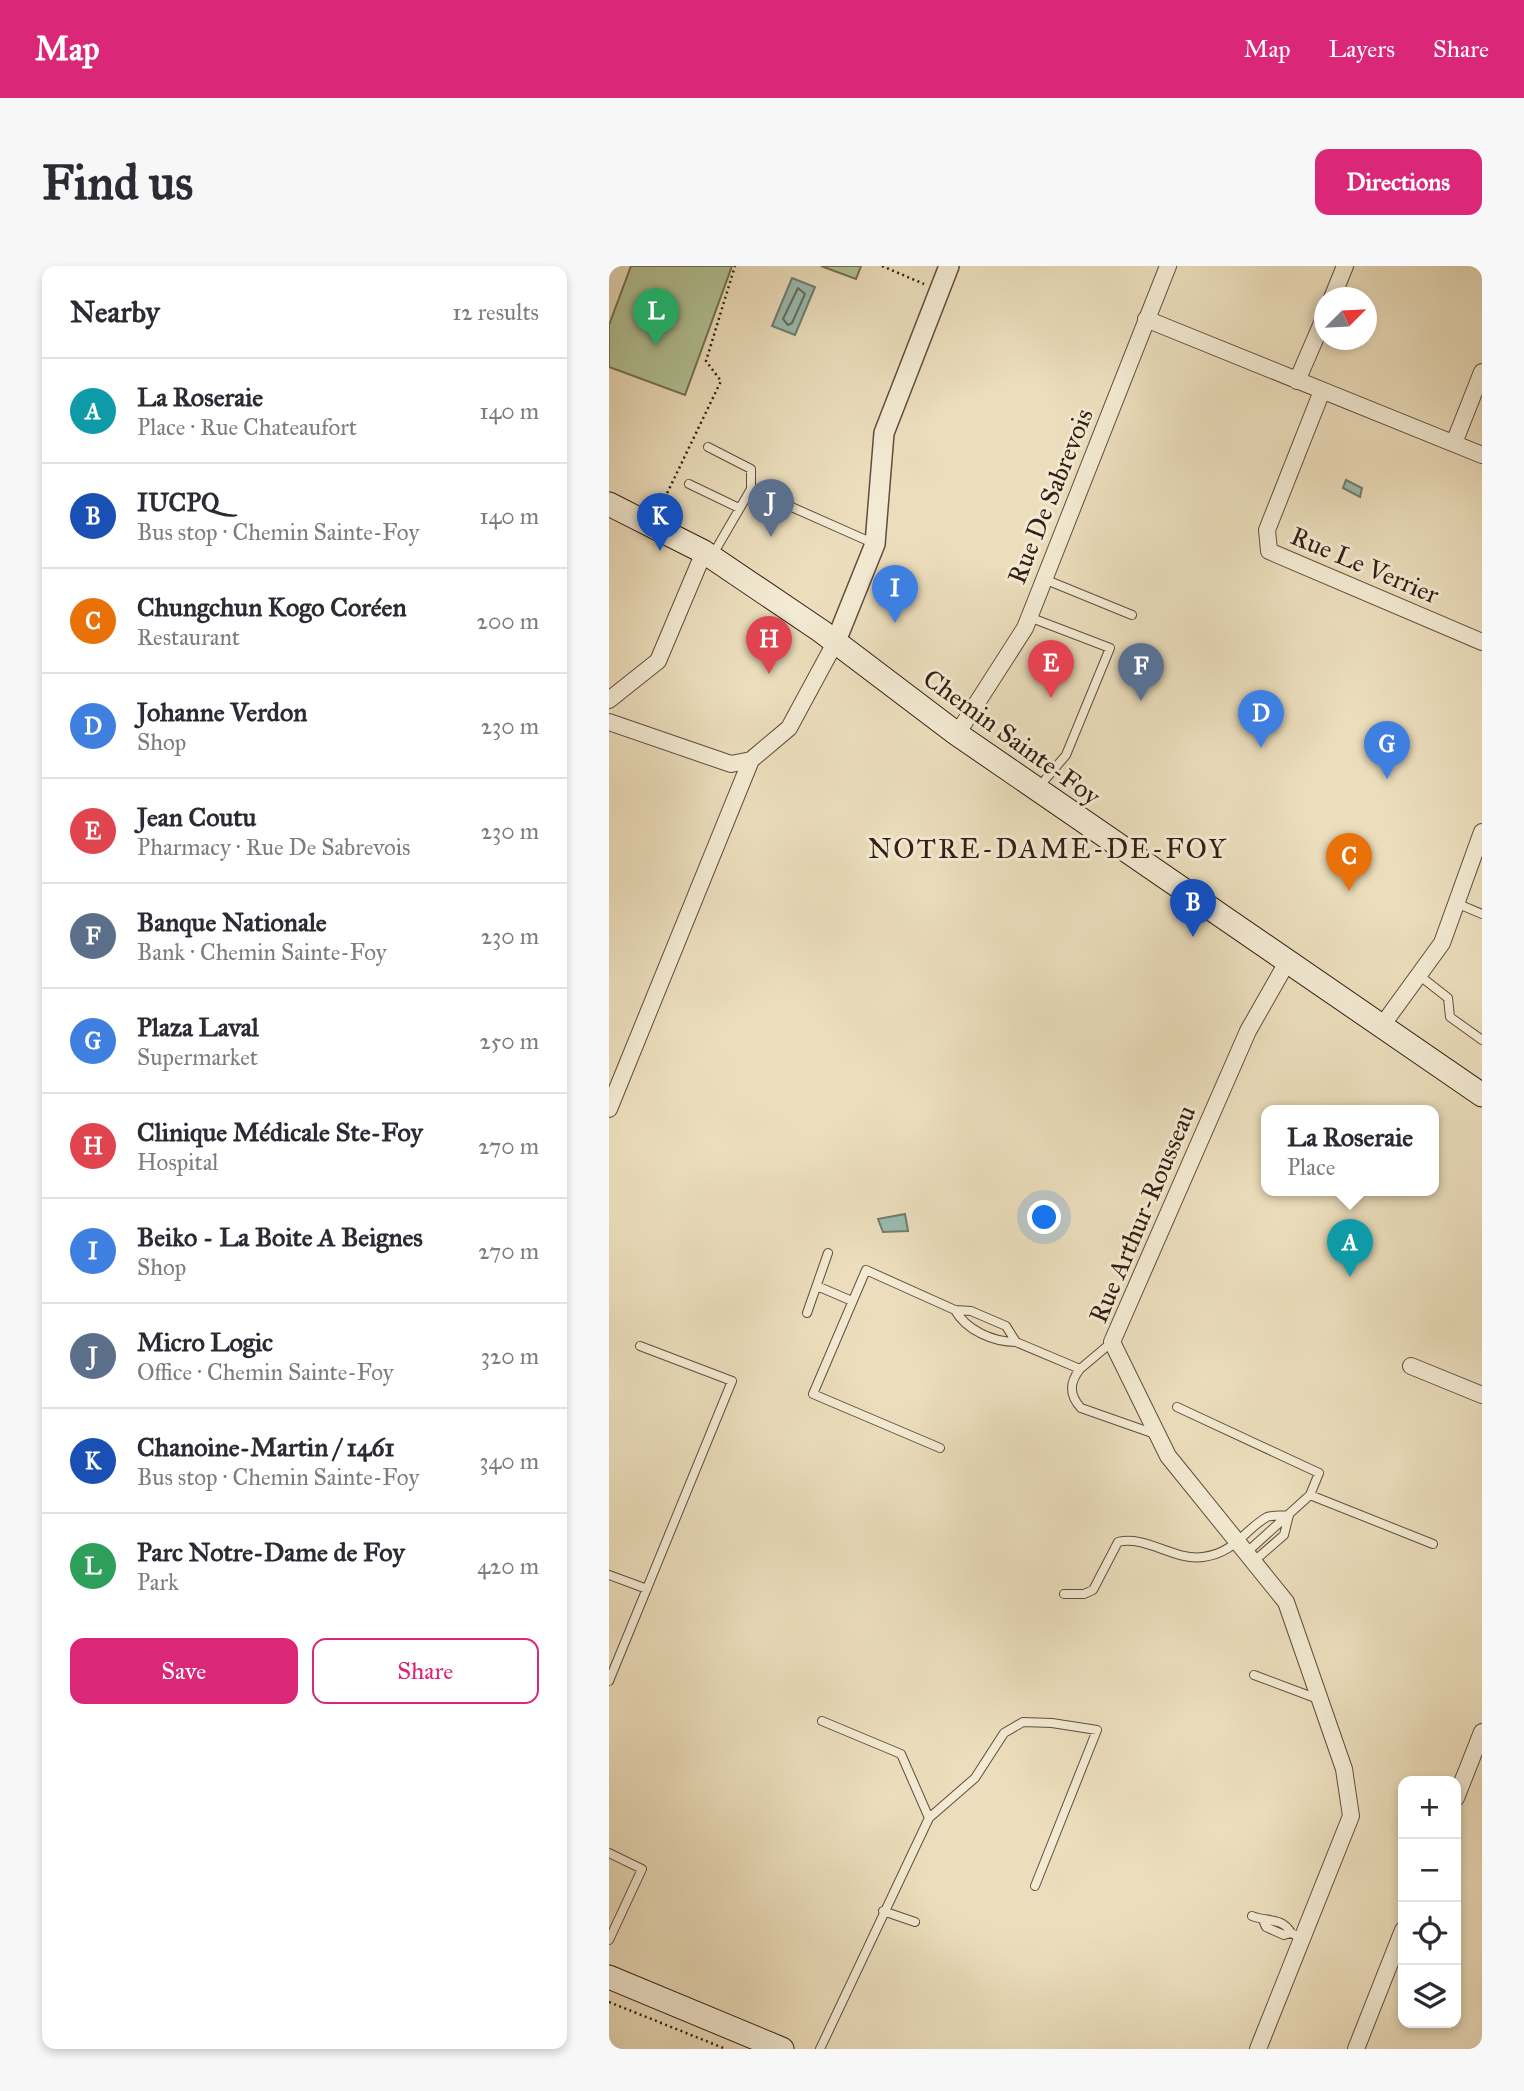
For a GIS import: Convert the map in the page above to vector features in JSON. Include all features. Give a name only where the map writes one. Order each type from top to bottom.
[{"type":"main road","name":"Chemin Sainte-Foy","points":[[609,504],[708,554],[836,640],[957,734],[1036,790],[1286,964],[1482,1095]]},
{"type":"main road","points":[[609,1977],[782,2049]]},
{"type":"street","points":[[609,722],[731,765],[751,760],[789,728],[836,640],[875,544],[884,433],[949,266]]},
{"type":"street","name":"Rue De Sabrevois","points":[[957,734],[1029,617],[1168,266]]},
{"type":"street","points":[[1336,287],[1345,266]]},
{"type":"street","points":[[1146,319],[1482,455]]},
{"type":"street","points":[[1297,381],[1314,342]]},
{"type":"street","points":[[1454,443],[1482,372]]},
{"type":"street","name":"Rue Le Verrier","points":[[1322,391],[1267,530],[1269,551],[1482,642]]},
{"type":"street","points":[[609,700],[657,661],[708,554]]},
{"type":"street","points":[[609,1109],[751,760]]},
{"type":"street","points":[[1381,1027],[1442,943],[1482,832]]},
{"type":"street","name":"Rue Arthur-Rousseau","points":[[1258,2049],[1297,1935],[1350,1816],[1344,1769],[1286,1601],[1168,1456],[1112,1342],[1248,1031],[1286,964]]},
{"type":"street","points":[[1411,1366],[1482,1395]]},
{"type":"street","points":[[1461,1785],[1482,1732]]},
{"type":"street","points":[[1356,2049],[1398,1943]]},
{"type":"lane","points":[[708,447],[751,469],[751,489],[708,554]]},
{"type":"lane","points":[[689,484],[739,509]]},
{"type":"lane","points":[[751,489],[875,544]]},
{"type":"lane","points":[[1044,579],[1132,615]]},
{"type":"lane","points":[[1029,617],[1110,648],[1066,755],[1036,790]]},
{"type":"lane","points":[[1455,903],[1482,914]]},
{"type":"lane","points":[[1420,976],[1448,998],[1450,1017],[1482,1040]]},
{"type":"lane","points":[[807,1313],[828,1253]]},
{"type":"lane","points":[[940,1448],[813,1394],[866,1270],[955,1310],[971,1311],[1006,1326],[1016,1342]]},
{"type":"lane","points":[[817,1286],[852,1301]]},
{"type":"lane","points":[[955,1310],[963,1324],[1003,1342],[1016,1342],[1080,1369]]},
{"type":"lane","points":[[1112,1342],[1080,1369],[1071,1388],[1073,1399],[1081,1408],[1157,1435]]},
{"type":"lane","points":[[609,1681],[732,1381],[640,1346]]},
{"type":"lane","points":[[1063,1594],[1084,1594],[1093,1590],[1118,1542],[1128,1539],[1184,1556],[1246,1553],[1284,1535],[1289,1515],[1310,1495],[1319,1473],[1177,1408]]},
{"type":"lane","points":[[1310,1495],[1433,1545]]},
{"type":"lane","points":[[1246,1553],[1269,1516],[1289,1515]]},
{"type":"lane","points":[[609,1575],[647,1589]]},
{"type":"lane","points":[[1254,1675],[1318,1699]]},
{"type":"lane","points":[[822,1721],[901,1754],[929,1818]]},
{"type":"lane","points":[[820,2049],[883,1910],[929,1818],[975,1778],[1004,1733],[1023,1722],[1052,1723],[1097,1730],[1035,1886]]},
{"type":"lane","points":[[609,1853],[642,1869],[609,1940]]},
{"type":"lane","points":[[883,1910],[915,1922]]},
{"type":"lane","points":[[1252,1916],[1263,1920],[1272,1919],[1288,1926],[1297,1935]]},
{"type":"path","points":[[652,525],[721,381],[706,361],[735,266]]},
{"type":"path","points":[[882,266],[940,289]]},
{"type":"path","points":[[609,2002],[726,2049]]},
{"type":"green space","points":[[631,266],[732,266],[685,395],[609,367],[609,325]]},
{"type":"green space","points":[[821,266],[861,266],[856,279]]},
{"type":"water","points":[[792,278],[815,287],[795,335],[772,326]]},
{"type":"water","points":[[1346,480],[1362,488],[1360,497],[1343,488]]},
{"type":"water","points":[[905,1214],[908,1231],[883,1232],[878,1219]]},
{"type":"place","name":"Parc Notre-Dame de Foy","points":[[656,346]]},
{"type":"place","name":"Micro Logic","points":[[771,537]]},
{"type":"place","name":"Chanoine-Martin / 1461","points":[[660,551]]},
{"type":"place","name":"Beiko - La Boite A Beignes","points":[[895,623]]},
{"type":"place","name":"Clinique Médicale Ste-Foy","points":[[769,674]]},
{"type":"place","name":"Jean Coutu","points":[[1051,698]]},
{"type":"place","name":"Banque Nationale","points":[[1141,701]]},
{"type":"place","name":"Johanne Verdon","points":[[1261,748]]},
{"type":"place","name":"Plaza Laval","points":[[1387,779]]},
{"type":"place","name":"Chungchun Kogo Coréen","points":[[1349,891]]},
{"type":"place","name":"IUCPQ","points":[[1193,937]]},
{"type":"place","name":"La Roseraie","points":[[1350,1277]]},
{"type":"district","name":"NOTRE-DAME-DE-FOY","points":[[1048,848]]}]
